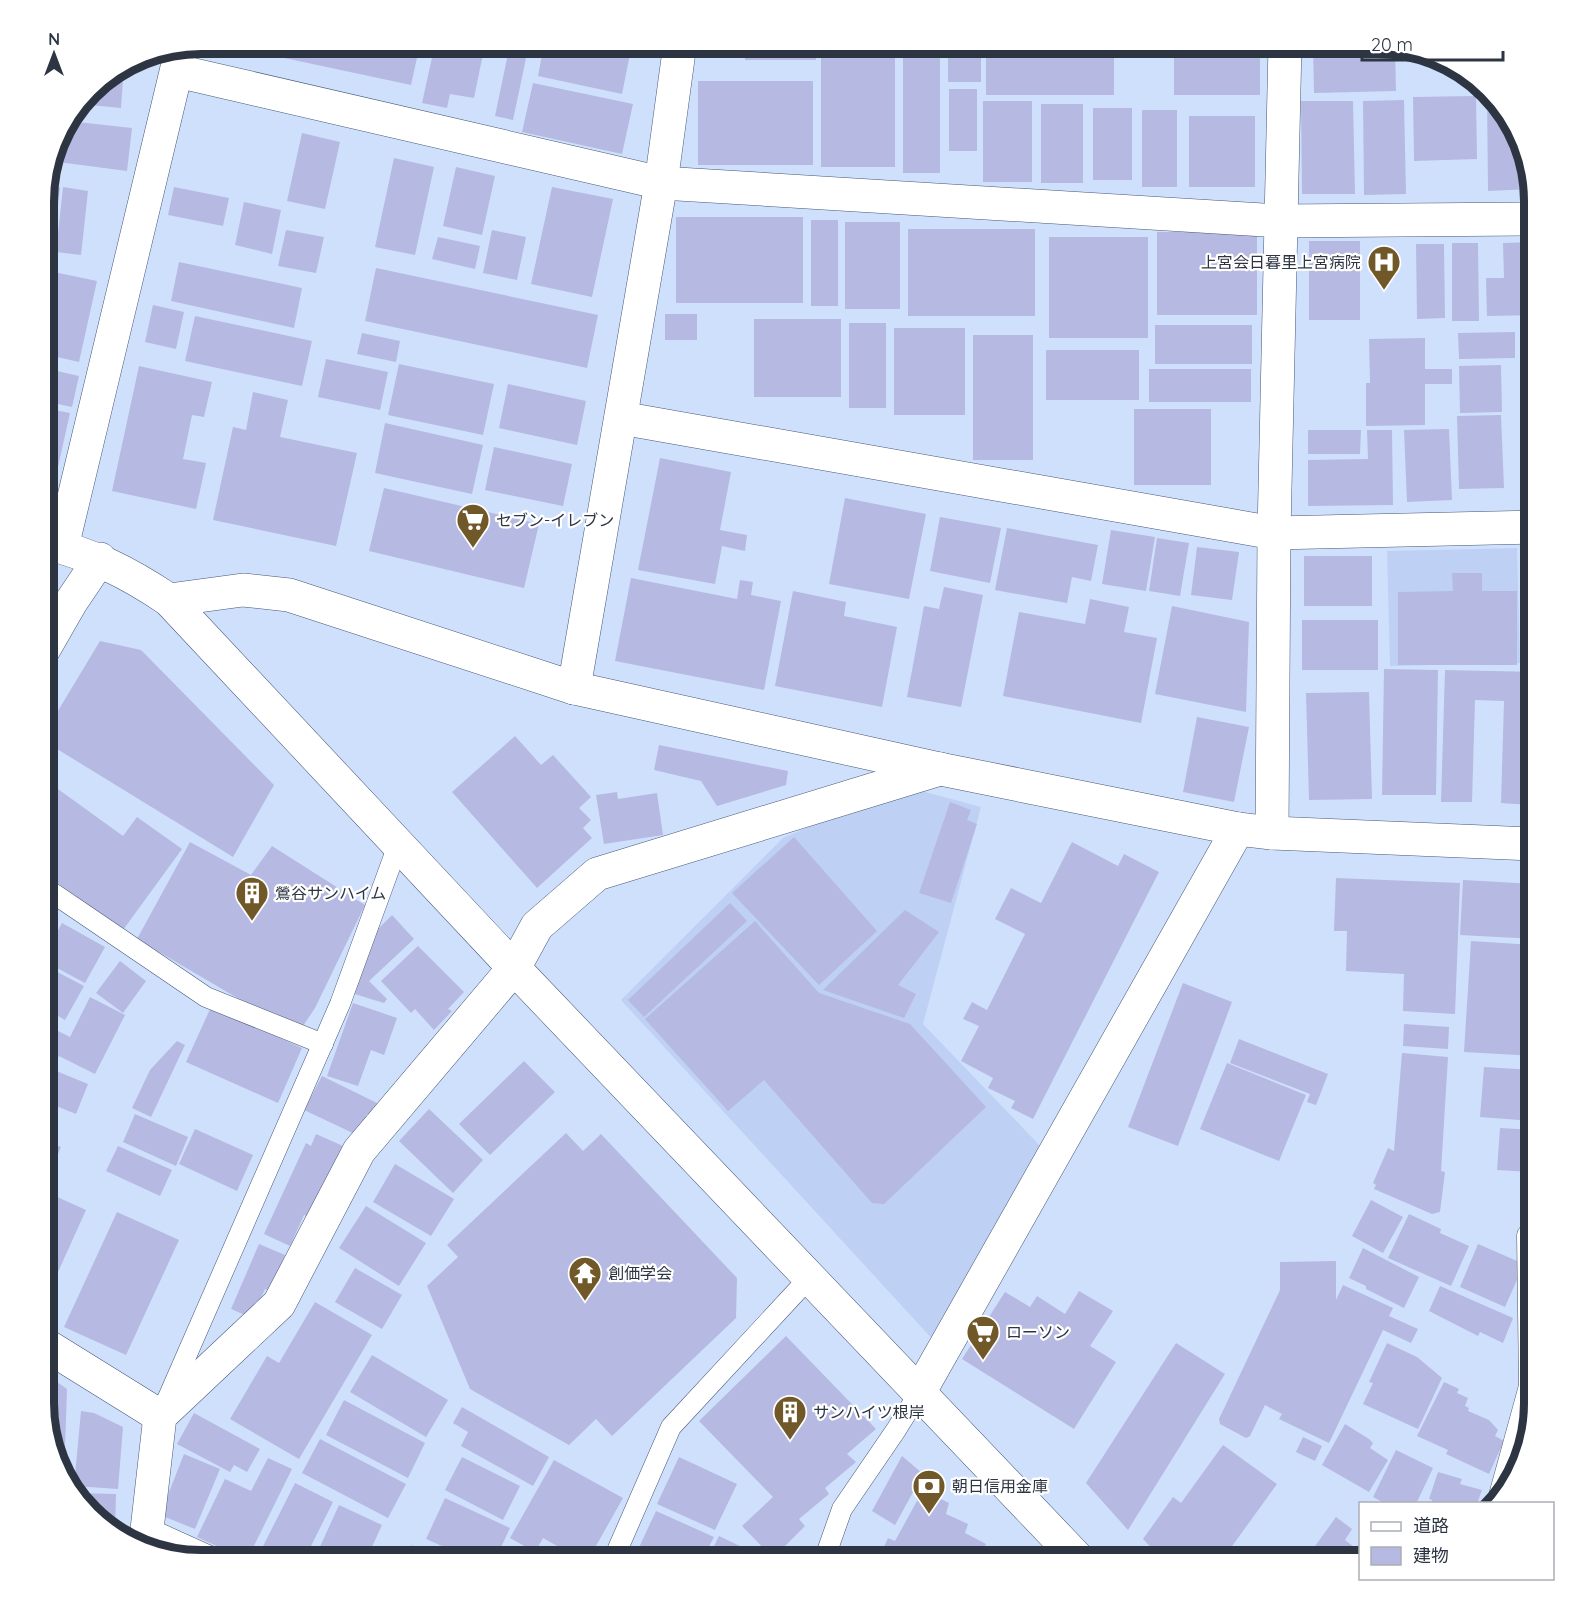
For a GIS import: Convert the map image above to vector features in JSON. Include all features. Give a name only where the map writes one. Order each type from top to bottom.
[{"type":"street","points":[[574,688],[661,183],[679,54]]},
{"type":"street","points":[[1272,833],[1274,533],[1286,54]]},
{"type":"street","points":[[54,540],[180,59],[661,183],[1280,221],[1524,219]]},
{"type":"street","points":[[621,418],[1274,533],[1524,527]]},
{"type":"street","points":[[54,544],[100,559],[139,580],[169,600],[514,968],[1068,1550]]},
{"type":"street","points":[[54,631],[70,602],[100,559]]},
{"type":"street","points":[[169,600],[243,590],[289,595],[574,688],[940,769],[1238,829],[1272,833],[1524,844]]},
{"type":"street","points":[[146,1538],[160,1416],[279,1304],[358,1151],[514,968],[537,926],[597,874],[940,769]]},
{"type":"street","points":[[919,1393],[1238,829]]},
{"type":"street","points":[[54,1350],[160,1416]]},
{"type":"lane","points":[[160,1416],[340,1004],[398,845]]},
{"type":"lane","points":[[54,894],[206,997],[323,1044]]},
{"type":"lane","points":[[617,1550],[672,1427],[809,1278]]},
{"type":"lane","points":[[828,1550],[842,1509],[919,1393]]},
{"type":"lane","points":[[1504,1476],[1524,1404]]},
{"type":"lane","points":[[146,1538],[183,1549]]},
{"type":"shaded area","points":[[1517,548],[1520,663],[1390,666],[1387,551]]},
{"type":"shaded area","points":[[903,786],[981,807],[923,1024],[1046,1152],[935,1342],[621,1000],[783,838]]},
{"type":"building","points":[[266,54],[418,54],[411,85]]},
{"type":"building","points":[[433,54],[483,54],[474,98],[450,94],[447,108],[422,103]]},
{"type":"building","points":[[508,54],[527,54],[513,120],[495,116]]},
{"type":"building","points":[[542,54],[630,54],[622,94],[538,76]]},
{"type":"building","points":[[745,54],[816,54],[816,60],[745,60]]},
{"type":"building","points":[[821,54],[895,54],[895,167],[821,167]]},
{"type":"building","points":[[903,54],[940,54],[940,173],[903,173]]},
{"type":"building","points":[[948,54],[981,54],[981,82],[948,82]]},
{"type":"building","points":[[986,54],[1114,54],[1114,95],[986,95]]},
{"type":"building","points":[[1174,54],[1260,54],[1260,95],[1174,95]]},
{"type":"building","points":[[1313,54],[1395,55],[1396,91],[1314,93]]},
{"type":"building","points":[[123,76],[121,108],[90,105],[104,90]]},
{"type":"building","points":[[698,81],[813,81],[813,165],[698,165]]},
{"type":"building","points":[[533,83],[633,104],[622,154],[522,132]]},
{"type":"building","points":[[949,89],[977,89],[977,151],[949,151]]},
{"type":"building","points":[[1476,96],[1477,159],[1414,161],[1413,97]]},
{"type":"building","points":[[1404,100],[1406,194],[1364,195],[1363,101]]},
{"type":"building","points":[[983,101],[1032,101],[1032,182],[983,182]]},
{"type":"building","points":[[1301,101],[1353,101],[1355,194],[1302,194]]},
{"type":"building","points":[[1487,103],[1509,136],[1519,163],[1523,189],[1488,191]]},
{"type":"building","points":[[1041,104],[1083,104],[1083,183],[1041,183]]},
{"type":"building","points":[[1093,108],[1132,108],[1132,180],[1093,180]]},
{"type":"building","points":[[1142,110],[1177,110],[1177,187],[1142,187]]},
{"type":"building","points":[[1189,116],[1255,116],[1255,187],[1189,187]]},
{"type":"building","points":[[77,122],[132,128],[127,171],[59,162],[69,136]]},
{"type":"building","points":[[302,133],[340,142],[325,209],[287,201]]},
{"type":"building","points":[[394,158],[434,167],[415,255],[375,247]]},
{"type":"building","points":[[456,167],[495,176],[482,235],[443,226]]},
{"type":"building","points":[[55,187],[60,187],[54,242],[54,191]]},
{"type":"building","points":[[63,187],[88,191],[81,255],[56,252]]},
{"type":"building","points":[[174,187],[229,198],[223,226],[168,215]]},
{"type":"building","points":[[552,187],[613,199],[592,297],[531,284]]},
{"type":"building","points":[[244,202],[281,210],[272,254],[235,245]]},
{"type":"building","points":[[676,217],[803,217],[803,303],[676,303]]},
{"type":"building","points":[[811,220],[838,220],[838,306],[811,306]]},
{"type":"building","points":[[845,222],[900,222],[900,309],[845,309]]},
{"type":"building","points":[[908,229],[1035,229],[1035,316],[908,316]]},
{"type":"building","points":[[286,230],[324,237],[316,273],[278,266]]},
{"type":"building","points":[[492,230],[526,237],[517,280],[483,273]]},
{"type":"building","points":[[1157,232],[1257,232],[1257,315],[1157,315]]},
{"type":"building","points":[[438,237],[480,246],[475,269],[432,259]]},
{"type":"building","points":[[1049,237],[1148,237],[1148,338],[1049,338]]},
{"type":"building","points":[[1309,241],[1360,241],[1360,320],[1309,320]]},
{"type":"building","points":[[1524,242],[1524,315],[1487,316],[1486,278],[1504,278],[1503,243]]},
{"type":"building","points":[[1452,243],[1478,243],[1479,321],[1452,321]]},
{"type":"building","points":[[1416,244],[1444,244],[1445,318],[1417,319]]},
{"type":"building","points":[[179,262],[302,288],[294,328],[171,301]]},
{"type":"building","points":[[376,268],[598,315],[587,368],[365,321]]},
{"type":"building","points":[[54,272],[97,281],[79,362],[54,356]]},
{"type":"building","points":[[153,305],[184,312],[176,349],[145,342]]},
{"type":"building","points":[[665,314],[697,314],[697,340],[665,340]]},
{"type":"building","points":[[195,316],[312,341],[302,386],[185,361]]},
{"type":"building","points":[[754,319],[841,319],[841,397],[754,397]]},
{"type":"building","points":[[849,323],[886,323],[886,408],[849,408]]},
{"type":"building","points":[[1155,325],[1252,325],[1252,364],[1155,364]]},
{"type":"building","points":[[894,328],[965,328],[965,415],[894,415]]},
{"type":"building","points":[[1515,332],[1515,358],[1459,359],[1458,333]]},
{"type":"building","points":[[362,333],[400,341],[396,362],[357,354]]},
{"type":"building","points":[[973,335],[1033,335],[1033,460],[973,460]]},
{"type":"building","points":[[1425,338],[1425,369],[1452,369],[1452,384],[1425,384],[1425,425],[1366,426],[1366,383],[1370,383],[1369,339]]},
{"type":"building","points":[[1046,350],[1139,350],[1139,400],[1046,400]]},
{"type":"building","points":[[326,359],[388,372],[380,410],[318,397]]},
{"type":"building","points":[[399,364],[494,384],[483,435],[388,415]]},
{"type":"building","points":[[1501,365],[1502,412],[1460,413],[1459,366]]},
{"type":"building","points":[[139,366],[212,382],[204,417],[192,415],[183,459],[206,463],[196,509],[112,491]]},
{"type":"building","points":[[1149,369],[1251,369],[1251,402],[1149,402]]},
{"type":"building","points":[[54,370],[79,376],[72,407],[54,403]]},
{"type":"building","points":[[508,384],[586,401],[577,445],[499,428]]},
{"type":"building","points":[[253,392],[288,400],[280,437],[357,453],[336,546],[213,520],[233,427],[246,430]]},
{"type":"building","points":[[1134,409],[1211,409],[1211,485],[1134,485]]},
{"type":"building","points":[[54,410],[70,413],[54,485]]},
{"type":"building","points":[[1501,415],[1504,488],[1459,489],[1457,416]]},
{"type":"building","points":[[385,423],[483,445],[472,494],[375,473]]},
{"type":"building","points":[[1449,429],[1452,500],[1407,502],[1404,430]]},
{"type":"building","points":[[1308,430],[1361,430],[1360,454],[1308,454]]},
{"type":"building","points":[[1367,430],[1392,430],[1393,505],[1308,506],[1308,460],[1368,459]]},
{"type":"building","points":[[494,447],[572,464],[563,506],[485,490]]},
{"type":"building","points":[[660,458],[731,472],[720,530],[747,535],[745,551],[722,546],[715,584],[638,570]]},
{"type":"building","points":[[384,488],[539,524],[524,588],[369,551]]},
{"type":"building","points":[[845,498],[926,514],[909,599],[829,584]]},
{"type":"building","points":[[940,517],[1001,528],[990,583],[930,571]]},
{"type":"building","points":[[1007,528],[1098,545],[1091,581],[1072,577],[1067,603],[995,590]]},
{"type":"building","points":[[1111,530],[1155,537],[1146,591],[1102,584]]},
{"type":"building","points":[[1157,538],[1189,543],[1180,596],[1149,591]]},
{"type":"building","points":[[1197,547],[1239,552],[1232,600],[1191,595]]},
{"type":"building","points":[[1304,556],[1372,556],[1372,606],[1304,606]]},
{"type":"building","points":[[1452,573],[1482,573],[1482,591],[1517,591],[1517,665],[1398,665],[1398,592],[1453,591]]},
{"type":"building","points":[[631,578],[737,599],[740,580],[753,582],[751,595],[781,601],[764,690],[615,661]]},
{"type":"building","points":[[944,587],[983,595],[961,707],[907,697],[924,606],[939,609]]},
{"type":"building","points":[[793,591],[846,602],[844,616],[897,627],[882,707],[775,686]]},
{"type":"building","points":[[1090,599],[1129,607],[1124,632],[1157,638],[1141,723],[1003,696],[1019,612],[1085,624]]},
{"type":"building","points":[[1172,606],[1249,622],[1246,712],[1155,694]]},
{"type":"building","points":[[1302,620],[1378,620],[1378,670],[1302,670]]},
{"type":"building","points":[[100,641],[141,650],[274,785],[233,857],[54,747],[54,717]]},
{"type":"building","points":[[1384,669],[1438,670],[1436,795],[1382,795]]},
{"type":"building","points":[[1445,670],[1524,672],[1524,805],[1501,803],[1504,701],[1475,700],[1472,802],[1441,802]]},
{"type":"building","points":[[1369,692],[1372,799],[1309,800],[1306,693]]},
{"type":"building","points":[[1197,717],[1249,727],[1234,802],[1183,792]]},
{"type":"building","points":[[515,736],[541,765],[553,755],[591,797],[579,808],[591,820],[583,828],[592,838],[537,888],[452,792]]},
{"type":"building","points":[[659,745],[788,771],[786,785],[717,806],[701,781],[654,770]]},
{"type":"building","points":[[54,786],[123,836],[137,817],[182,849],[123,930],[54,880]]},
{"type":"building","points":[[617,792],[618,799],[657,793],[663,835],[604,844],[596,795]]},
{"type":"building","points":[[950,802],[971,810],[967,820],[977,824],[951,903],[919,893]]},
{"type":"building","points":[[794,837],[877,931],[819,985],[732,893]]},
{"type":"building","name":"鶯谷サンハイム","points":[[190,842],[251,875],[272,846],[365,905],[315,1008],[301,1029],[239,999],[137,939]]},
{"type":"building","points":[[1072,842],[1118,866],[1124,854],[1159,872],[1033,1119],[1011,1108],[1015,1101],[988,1088],[993,1078],[961,1061],[979,1026],[963,1019],[972,1002],[987,1010],[1025,934],[995,919],[1011,888],[1041,903]]},
{"type":"building","points":[[1336,878],[1460,883],[1455,1014],[1403,1011],[1404,974],[1346,971],[1347,931],[1334,931]]},
{"type":"building","points":[[1463,880],[1524,883],[1524,938],[1460,935]]},
{"type":"building","points":[[730,903],[747,921],[644,1017],[628,1000]]},
{"type":"building","points":[[905,910],[939,932],[898,985],[916,994],[904,1018],[823,990]]},
{"type":"building","points":[[392,915],[414,939],[369,981],[387,999],[384,1003],[348,992],[369,938]]},
{"type":"building","points":[[755,921],[819,993],[910,1024],[986,1107],[884,1204],[872,1203],[764,1080],[728,1111],[645,1019]]},
{"type":"building","points":[[62,923],[105,947],[85,983],[54,966],[54,938]]},
{"type":"building","points":[[1471,941],[1524,944],[1524,1055],[1464,1052]]},
{"type":"building","points":[[418,946],[464,992],[448,1009],[452,1011],[434,1030],[415,1009],[411,1013],[381,981]]},
{"type":"building","points":[[120,961],[146,981],[123,1013],[96,993]]},
{"type":"building","points":[[54,970],[84,986],[65,1020],[54,1014]]},
{"type":"building","points":[[1183,983],[1232,1002],[1178,1146],[1128,1127]]},
{"type":"building","points":[[90,997],[125,1015],[95,1074],[59,1056],[54,1063],[54,1029],[70,1037]]},
{"type":"building","points":[[353,1003],[397,1018],[384,1055],[371,1050],[358,1086],[327,1076]]},
{"type":"building","points":[[211,1007],[302,1048],[278,1103],[186,1062]]},
{"type":"building","points":[[1404,1024],[1449,1027],[1448,1049],[1403,1046]]},
{"type":"building","points":[[1239,1039],[1328,1074],[1316,1105],[1307,1102],[1310,1094],[1230,1063]]},
{"type":"building","points":[[177,1041],[185,1045],[151,1117],[132,1108],[150,1070]]},
{"type":"building","points":[[1402,1053],[1448,1057],[1441,1171],[1445,1172],[1440,1212],[1432,1214],[1374,1189],[1376,1185],[1373,1183],[1388,1148],[1394,1151]]},
{"type":"building","points":[[524,1061],[555,1092],[490,1155],[459,1124]]},
{"type":"building","points":[[1227,1063],[1306,1095],[1279,1161],[1200,1129]]},
{"type":"building","points":[[1484,1067],[1524,1069],[1524,1120],[1480,1117]]},
{"type":"building","points":[[54,1070],[88,1084],[76,1114],[54,1105]]},
{"type":"building","points":[[322,1076],[379,1104],[374,1115],[367,1114],[357,1135],[304,1110]]},
{"type":"building","points":[[429,1109],[483,1160],[453,1193],[399,1141]]},
{"type":"building","points":[[135,1114],[188,1137],[176,1166],[123,1142]]},
{"type":"building","points":[[1500,1128],[1524,1129],[1524,1172],[1497,1170]]},
{"type":"building","points":[[195,1129],[253,1155],[237,1191],[179,1164]]},
{"type":"building","name":"創価学会","points":[[566,1133],[583,1151],[601,1134],[737,1278],[736,1318],[612,1436],[596,1419],[569,1445],[470,1389],[427,1286],[458,1257],[447,1245]]},
{"type":"building","points":[[316,1134],[343,1146],[311,1218],[304,1215],[290,1246],[264,1234],[306,1143],[311,1146]]},
{"type":"building","points":[[54,1144],[61,1147],[54,1164]]},
{"type":"building","points":[[118,1146],[172,1170],[160,1196],[106,1171]]},
{"type":"building","points":[[395,1164],[454,1199],[431,1236],[373,1202]]},
{"type":"building","points":[[54,1196],[86,1210],[54,1281]]},
{"type":"building","points":[[1371,1200],[1403,1217],[1383,1253],[1352,1236]]},
{"type":"building","points":[[366,1206],[426,1243],[399,1286],[339,1248]]},
{"type":"building","points":[[117,1212],[179,1240],[126,1355],[64,1327]]},
{"type":"building","points":[[1409,1214],[1441,1229],[1440,1233],[1469,1246],[1451,1286],[1388,1258]]},
{"type":"building","points":[[259,1244],[285,1255],[270,1291],[265,1289],[252,1318],[231,1309]]},
{"type":"building","points":[[1478,1244],[1524,1264],[1505,1307],[1460,1287]]},
{"type":"building","points":[[1363,1248],[1419,1277],[1404,1308],[1349,1278]]},
{"type":"building","points":[[1336,1261],[1336,1300],[1343,1285],[1393,1308],[1389,1316],[1418,1329],[1411,1343],[1383,1330],[1329,1443],[1279,1419],[1282,1414],[1265,1405],[1250,1436],[1246,1438],[1220,1424],[1219,1419],[1280,1290],[1280,1262]]},
{"type":"building","points":[[355,1268],[402,1295],[382,1329],[335,1302]]},
{"type":"building","points":[[1440,1286],[1513,1318],[1503,1343],[1480,1332],[1478,1336],[1429,1311]]},
{"type":"building","points":[[1079,1291],[1113,1311],[1090,1346],[1116,1362],[1074,1429],[962,1359],[1005,1292],[1030,1307],[1037,1296],[1065,1314]]},
{"type":"building","points":[[315,1302],[372,1335],[299,1459],[230,1419],[267,1356],[279,1363]]},
{"type":"building","name":"サンハイツ根岸","points":[[786,1336],[876,1429],[847,1454],[856,1462],[825,1488],[829,1494],[799,1519],[805,1526],[781,1550],[765,1550],[742,1526],[773,1497],[699,1421]]},
{"type":"building","points":[[1176,1343],[1225,1374],[1128,1530],[1086,1483]]},
{"type":"building","points":[[1387,1343],[1417,1357],[1442,1378],[1418,1429],[1363,1404],[1373,1383],[1369,1382]]},
{"type":"building","points":[[372,1355],[448,1400],[426,1437],[350,1392]]},
{"type":"building","points":[[54,1380],[67,1389],[65,1458],[54,1413]]},
{"type":"building","points":[[1444,1382],[1459,1389],[1457,1393],[1468,1398],[1465,1406],[1469,1408],[1468,1411],[1489,1420],[1498,1430],[1495,1436],[1504,1441],[1489,1474],[1446,1454],[1448,1450],[1417,1436]]},
{"type":"building","points":[[344,1400],[425,1443],[408,1478],[326,1435]]},
{"type":"building","points":[[462,1407],[549,1457],[533,1486],[461,1446],[468,1432],[453,1423]]},
{"type":"building","points":[[81,1411],[94,1413],[123,1427],[118,1489],[80,1486],[75,1477]]},
{"type":"building","points":[[194,1413],[260,1449],[247,1472],[234,1465],[230,1472],[177,1444]]},
{"type":"building","points":[[1345,1424],[1369,1439],[1373,1443],[1370,1448],[1388,1460],[1369,1492],[1322,1465]]},
{"type":"building","points":[[1303,1437],[1322,1446],[1315,1461],[1296,1452]]},
{"type":"building","points":[[320,1439],[406,1484],[388,1518],[302,1473]]},
{"type":"building","points":[[1223,1445],[1277,1484],[1229,1550],[1153,1550],[1143,1539],[1173,1497],[1181,1503]]},
{"type":"building","points":[[1396,1450],[1433,1468],[1417,1502],[1382,1502],[1373,1497]]},
{"type":"building","points":[[184,1454],[220,1469],[195,1529],[160,1515]]},
{"type":"building","points":[[902,1456],[923,1474],[895,1525],[872,1511]]},
{"type":"building","points":[[462,1457],[520,1486],[503,1520],[445,1490]]},
{"type":"building","points":[[679,1457],[737,1484],[715,1530],[657,1504]]},
{"type":"building","points":[[268,1458],[292,1469],[252,1550],[225,1550],[197,1537],[225,1479],[251,1491]]},
{"type":"building","points":[[554,1460],[623,1498],[594,1550],[564,1550],[543,1538],[536,1550],[531,1550],[510,1538]]},
{"type":"building","points":[[1438,1472],[1462,1479],[1460,1484],[1482,1490],[1478,1502],[1432,1502],[1429,1499]]},
{"type":"building","points":[[295,1483],[333,1502],[309,1550],[261,1550]]},
{"type":"building","points":[[923,1490],[949,1503],[946,1514],[968,1524],[965,1533],[986,1544],[983,1550],[883,1550],[888,1538],[895,1541]]},
{"type":"building","points":[[85,1493],[116,1494],[115,1522],[104,1514]]},
{"type":"building","points":[[445,1498],[510,1528],[500,1550],[451,1550],[426,1539]]},
{"type":"building","points":[[339,1505],[382,1525],[371,1550],[319,1550]]},
{"type":"building","points":[[656,1511],[714,1537],[707,1550],[638,1550]]},
{"type":"building","points":[[1336,1517],[1352,1529],[1345,1540],[1358,1550],[1312,1550]]},
{"type":"building","points":[[719,1536],[748,1550],[712,1550]]},
{"type":"building","points":[[411,1545],[421,1550],[409,1550]]},
{"type":"place","name":"上宮会日暮里上宮病院","points":[[1384,291]]},
{"type":"place","name":"セブン-イレブン","points":[[473,549]]},
{"type":"place","name":"鶯谷サンハイム","points":[[252,922]]},
{"type":"place","name":"創価学会","points":[[585,1302]]},
{"type":"place","name":"ローソン","points":[[983,1361]]},
{"type":"place","name":"サンハイツ根岸","points":[[790,1441]]},
{"type":"place","name":"朝日信用金庫","points":[[929,1515]]}]
